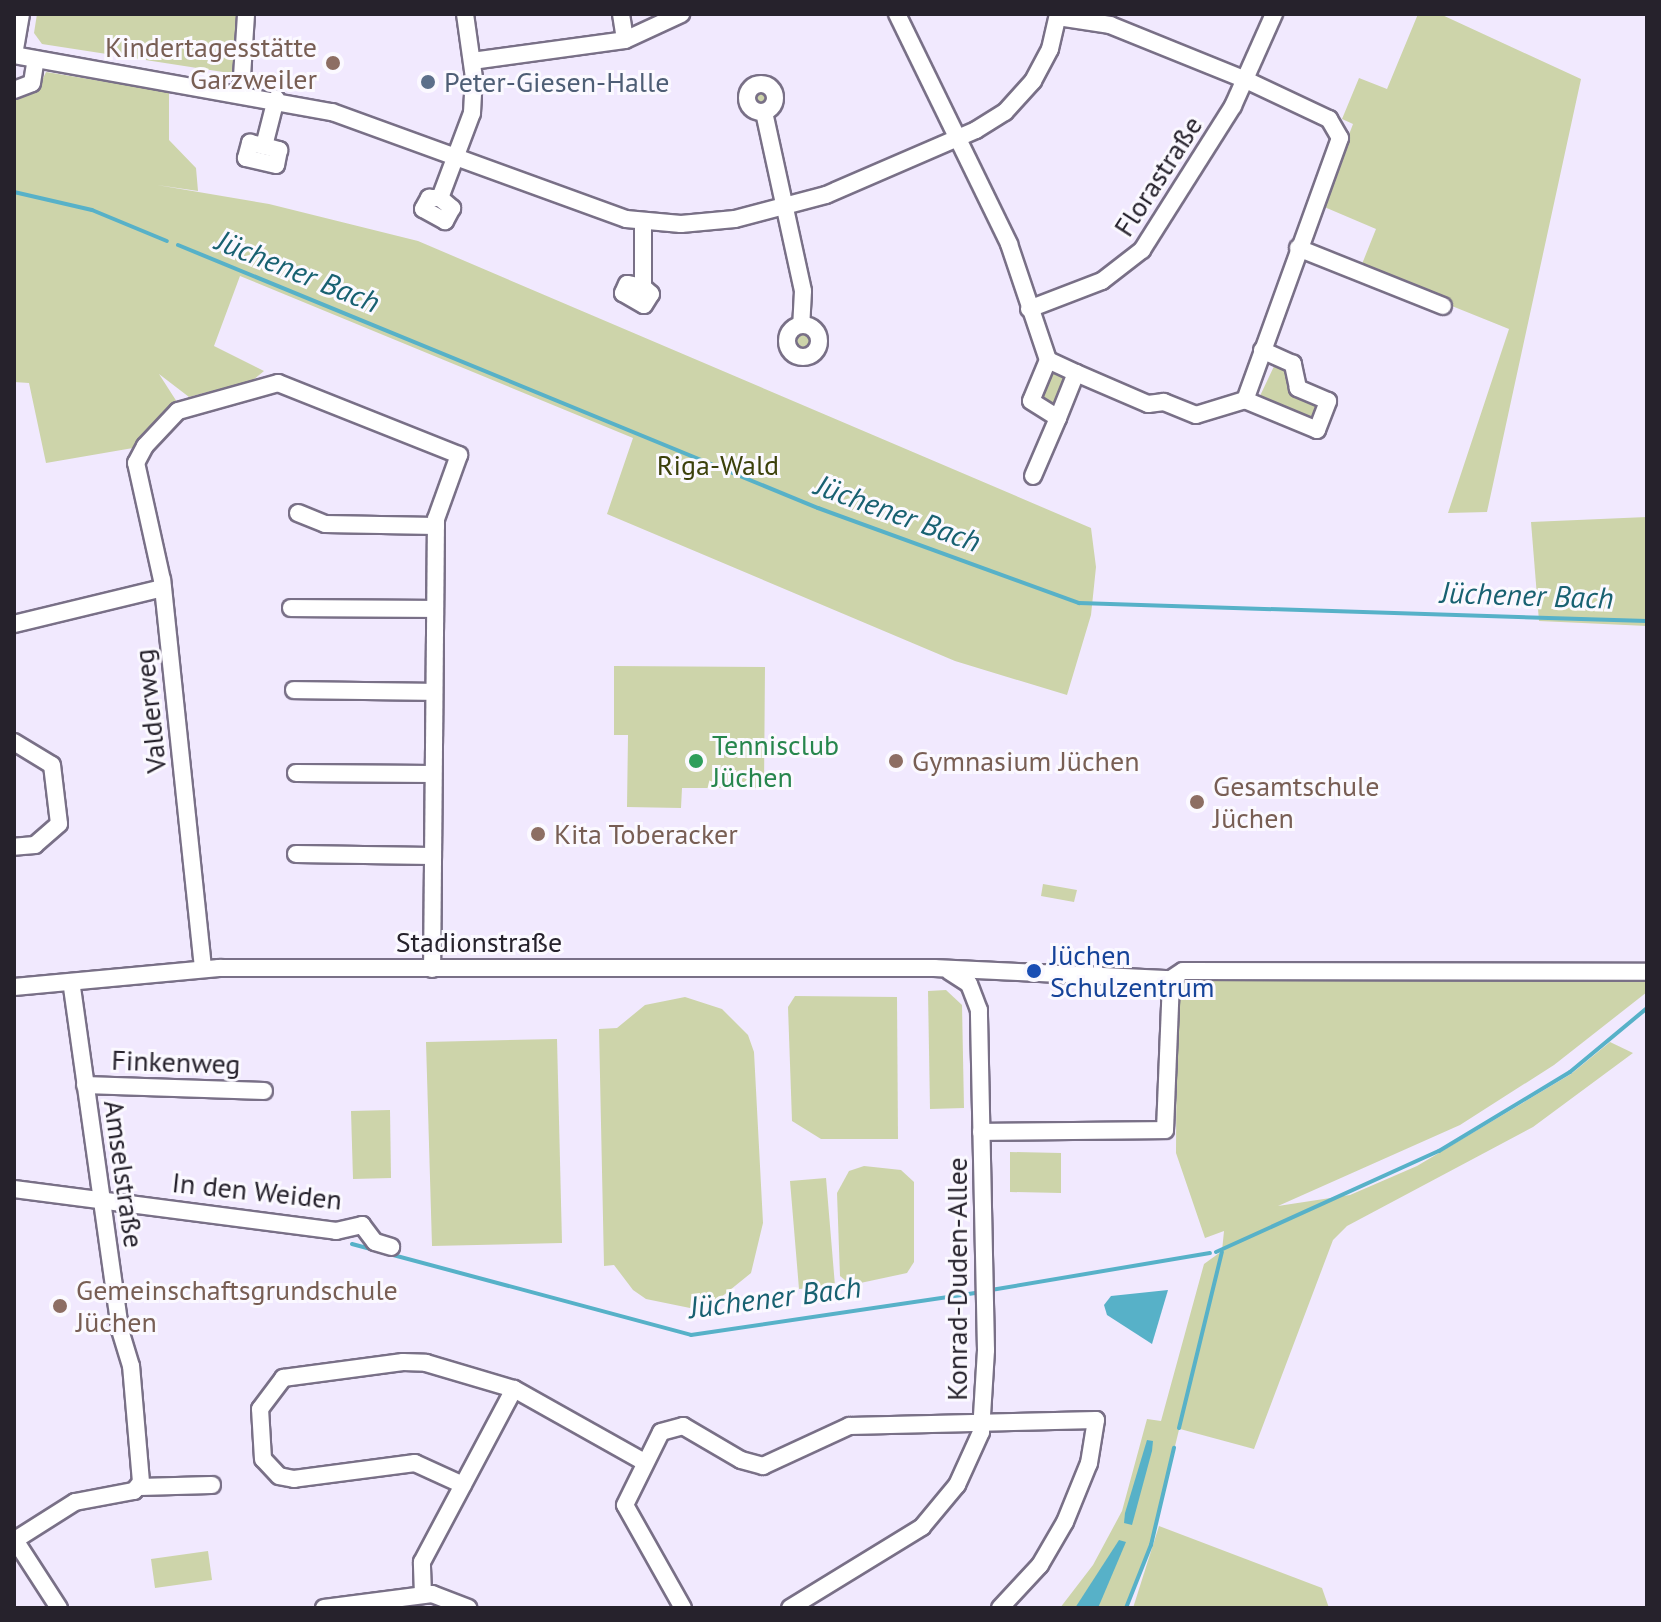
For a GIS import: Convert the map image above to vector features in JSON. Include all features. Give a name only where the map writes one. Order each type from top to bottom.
[{"type":"street","points":[[21,14],[14,55],[276,99],[458,154],[643,223],[711,222],[781,207],[873,179],[959,139],[1025,92],[1050,49],[1058,16],[1110,25],[1246,80],[1329,119],[1339,132],[1337,153],[1298,248],[1245,400]]},
{"type":"street","points":[[241,92],[246,14]]},
{"type":"street","points":[[440,198],[473,107],[472,61],[465,14]]},
{"type":"street","points":[[621,14],[625,40]]},
{"type":"street","points":[[472,61],[625,40],[681,14]]},
{"type":"street","points":[[897,14],[1009,244],[1048,360],[1031,401],[1058,418]]},
{"type":"street","name":"Florastraße","points":[[1029,309],[1102,281],[1137,256],[1246,80],[1274,14]]},
{"type":"street","points":[[14,90],[32,83],[36,59]]},
{"type":"street","points":[[264,146],[276,99]]},
{"type":"street","points":[[764,112],[781,207],[803,291],[801,325]]},
{"type":"street","points":[[643,223],[643,287]]},
{"type":"street","points":[[1298,248],[1443,306]]},
{"type":"street","points":[[1048,360],[1145,403],[1164,402],[1196,415],[1245,400],[1317,430],[1328,401],[1298,388],[1293,364],[1262,350]]},
{"type":"street","points":[[1033,476],[1076,373]]},
{"type":"street","name":"Valderweg","points":[[203,968],[163,588],[137,472],[141,452],[178,411],[278,383],[459,455],[441,498],[436,526]]},
{"type":"street","points":[[298,513],[325,524],[436,526],[432,969]]},
{"type":"street","points":[[14,624],[163,588]]},
{"type":"street","points":[[291,608],[435,609]]},
{"type":"street","points":[[294,690],[434,692]]},
{"type":"street","points":[[14,742],[52,765],[59,824],[35,845],[14,847]]},
{"type":"street","points":[[296,773],[433,774]]},
{"type":"street","points":[[296,854],[432,856]]},
{"type":"street","name":"Stadionstraße","points":[[14,987],[203,968],[946,969],[1171,979],[1183,971],[1647,972]]},
{"type":"street","points":[[946,969],[972,989],[1011,972]]},
{"type":"street","points":[[981,1132],[1165,1130],[1171,979]]},
{"type":"street","name":"Amselstraße","points":[[71,982],[114,1286],[133,1382],[139,1487]]},
{"type":"street","name":"Konrad-Duden-Allee","points":[[790,1608],[927,1523],[964,1474],[982,1423],[985,1281],[979,1010],[972,989]]},
{"type":"street","name":"Finkenweg","points":[[85,1085],[264,1091]]},
{"type":"street","name":"In den Weiden","points":[[14,1189],[336,1231],[362,1225],[375,1242],[391,1247]]},
{"type":"street","points":[[463,1485],[415,1463],[294,1479],[279,1476],[263,1459],[261,1406],[287,1377],[411,1361],[514,1389],[644,1462]]},
{"type":"street","points":[[423,1595],[422,1562],[514,1389]]},
{"type":"street","points":[[683,1608],[626,1509],[628,1492],[661,1432],[683,1426],[741,1460],[763,1466],[842,1427],[1096,1420],[1089,1463],[1065,1522],[1040,1565],[1000,1608]]},
{"type":"street","points":[[59,1608],[14,1539],[75,1502],[139,1487],[212,1485]]},
{"type":"street","points":[[324,1608],[423,1595],[445,1596],[468,1608]]},
{"type":"green space","points":[[37,14],[242,14],[236,74],[42,44],[34,33]]},
{"type":"green space","points":[[1418,14],[1440,14],[1581,79],[1487,512],[1448,513],[1509,329],[1360,269],[1376,229],[1322,206],[1353,124],[1342,119],[1359,78],[1387,89]]},
{"type":"green space","name":"Riga-Wald","points":[[46,72],[169,92],[169,140],[196,168],[198,191],[157,185],[269,204],[418,241],[1091,528],[1096,567],[1091,615],[1067,695],[955,661],[607,514],[633,438],[240,276],[214,346],[264,371],[253,380],[189,397],[159,374],[177,402],[133,448],[46,463],[29,383],[14,382],[14,101],[38,89]]},
{"type":"green space","points":[[762,88],[769,91],[772,98],[769,105],[762,108],[755,105],[752,98],[755,91]]},
{"type":"green space","points":[[799,331],[807,331],[814,342],[807,353],[799,353],[792,346],[792,338]]},
{"type":"green space","points":[[1276,362],[1292,376],[1290,388],[1317,403],[1312,421],[1259,398]]},
{"type":"green space","points":[[1051,371],[1068,378],[1055,409],[1037,402]]},
{"type":"green space","points":[[1647,517],[1647,626],[1539,621],[1531,522]]},
{"type":"green space","name":"Tennisclub Jüchen","points":[[614,666],[765,667],[764,788],[682,788],[681,808],[627,807],[628,735],[614,735]]},
{"type":"green space","points":[[1043,884],[1077,890],[1074,902],[1041,896]]},
{"type":"green space","points":[[1188,975],[1647,976],[1647,992],[1554,1065],[1460,1125],[1278,1206],[1350,1195],[1417,1166],[1571,1074],[1610,1042],[1633,1053],[1533,1127],[1347,1226],[1333,1240],[1254,1449],[1180,1429],[1185,1405],[1151,1545],[1126,1608],[1060,1608],[1093,1565],[1122,1511],[1147,1419],[1161,1421],[1204,1264],[1222,1251],[1224,1231],[1205,1238],[1176,1153],[1177,982]]},
{"type":"green space","points":[[946,990],[962,1005],[964,1108],[930,1109],[928,991]]},
{"type":"green space","points":[[795,996],[897,997],[898,1139],[821,1139],[792,1121],[788,1007]]},
{"type":"green space","points":[[685,997],[722,1009],[748,1035],[754,1052],[763,1223],[751,1273],[714,1303],[690,1308],[646,1299],[633,1290],[614,1265],[604,1266],[599,1029],[617,1028],[645,1005]]},
{"type":"green space","points":[[557,1039],[562,1243],[432,1246],[426,1042]]},
{"type":"green space","points":[[390,1110],[391,1178],[353,1179],[351,1111]]},
{"type":"green space","points":[[1010,1152],[1061,1153],[1061,1193],[1010,1192]]},
{"type":"green space","points":[[864,1166],[901,1170],[914,1182],[914,1262],[907,1273],[851,1285],[840,1276],[837,1193],[849,1171]]},
{"type":"green space","points":[[826,1178],[835,1286],[799,1289],[790,1181]]},
{"type":"green space","points":[[1159,1526],[1322,1588],[1329,1608],[1133,1608]]},
{"type":"green space","points":[[208,1551],[212,1580],[155,1588],[151,1559]]},
{"type":"water","points":[[1168,1290],[1152,1344],[1107,1315],[1104,1305],[1111,1296]]},
{"type":"water","points":[[1147,1440],[1153,1441],[1152,1451],[1132,1525],[1124,1523],[1125,1513]]},
{"type":"water","points":[[1119,1540],[1126,1542],[1098,1608],[1075,1608]]},
{"type":"waterway","name":"Jüchener Bach","points":[[14,192],[92,210],[167,241]]},
{"type":"waterway","name":"Jüchener Bach","points":[[178,245],[818,508],[1079,603],[1647,621]]},
{"type":"waterway","name":"Jüchener Bach","points":[[1216,1252],[1439,1151],[1570,1072],[1647,1008]]},
{"type":"waterway","name":"Jüchener Bach","points":[[352,1244],[691,1335],[982,1292]]},
{"type":"waterway","points":[[1179,1428],[1222,1252]]},
{"type":"waterway","name":"Jüchener Bach","points":[[991,1290],[1210,1253]]},
{"type":"waterway","points":[[1126,1608],[1151,1545],[1174,1448]]},
{"type":"place","name":"Kindertagesstätte Garzweiler","points":[[333,63]]},
{"type":"place","name":"Peter-Giesen-Halle","points":[[428,82]]},
{"type":"place","name":"Tennisclub Jüchen","points":[[696,761]]},
{"type":"place","name":"Gymnasium Jüchen","points":[[896,761]]},
{"type":"place","name":"Gesamtschule Jüchen","points":[[1197,802]]},
{"type":"place","name":"Kita Toberacker","points":[[538,834]]},
{"type":"place","name":"Jüchen Schulzentrum","points":[[1034,971]]},
{"type":"place","name":"Gemeinschaftsgrundschule Jüchen","points":[[60,1306]]}]
